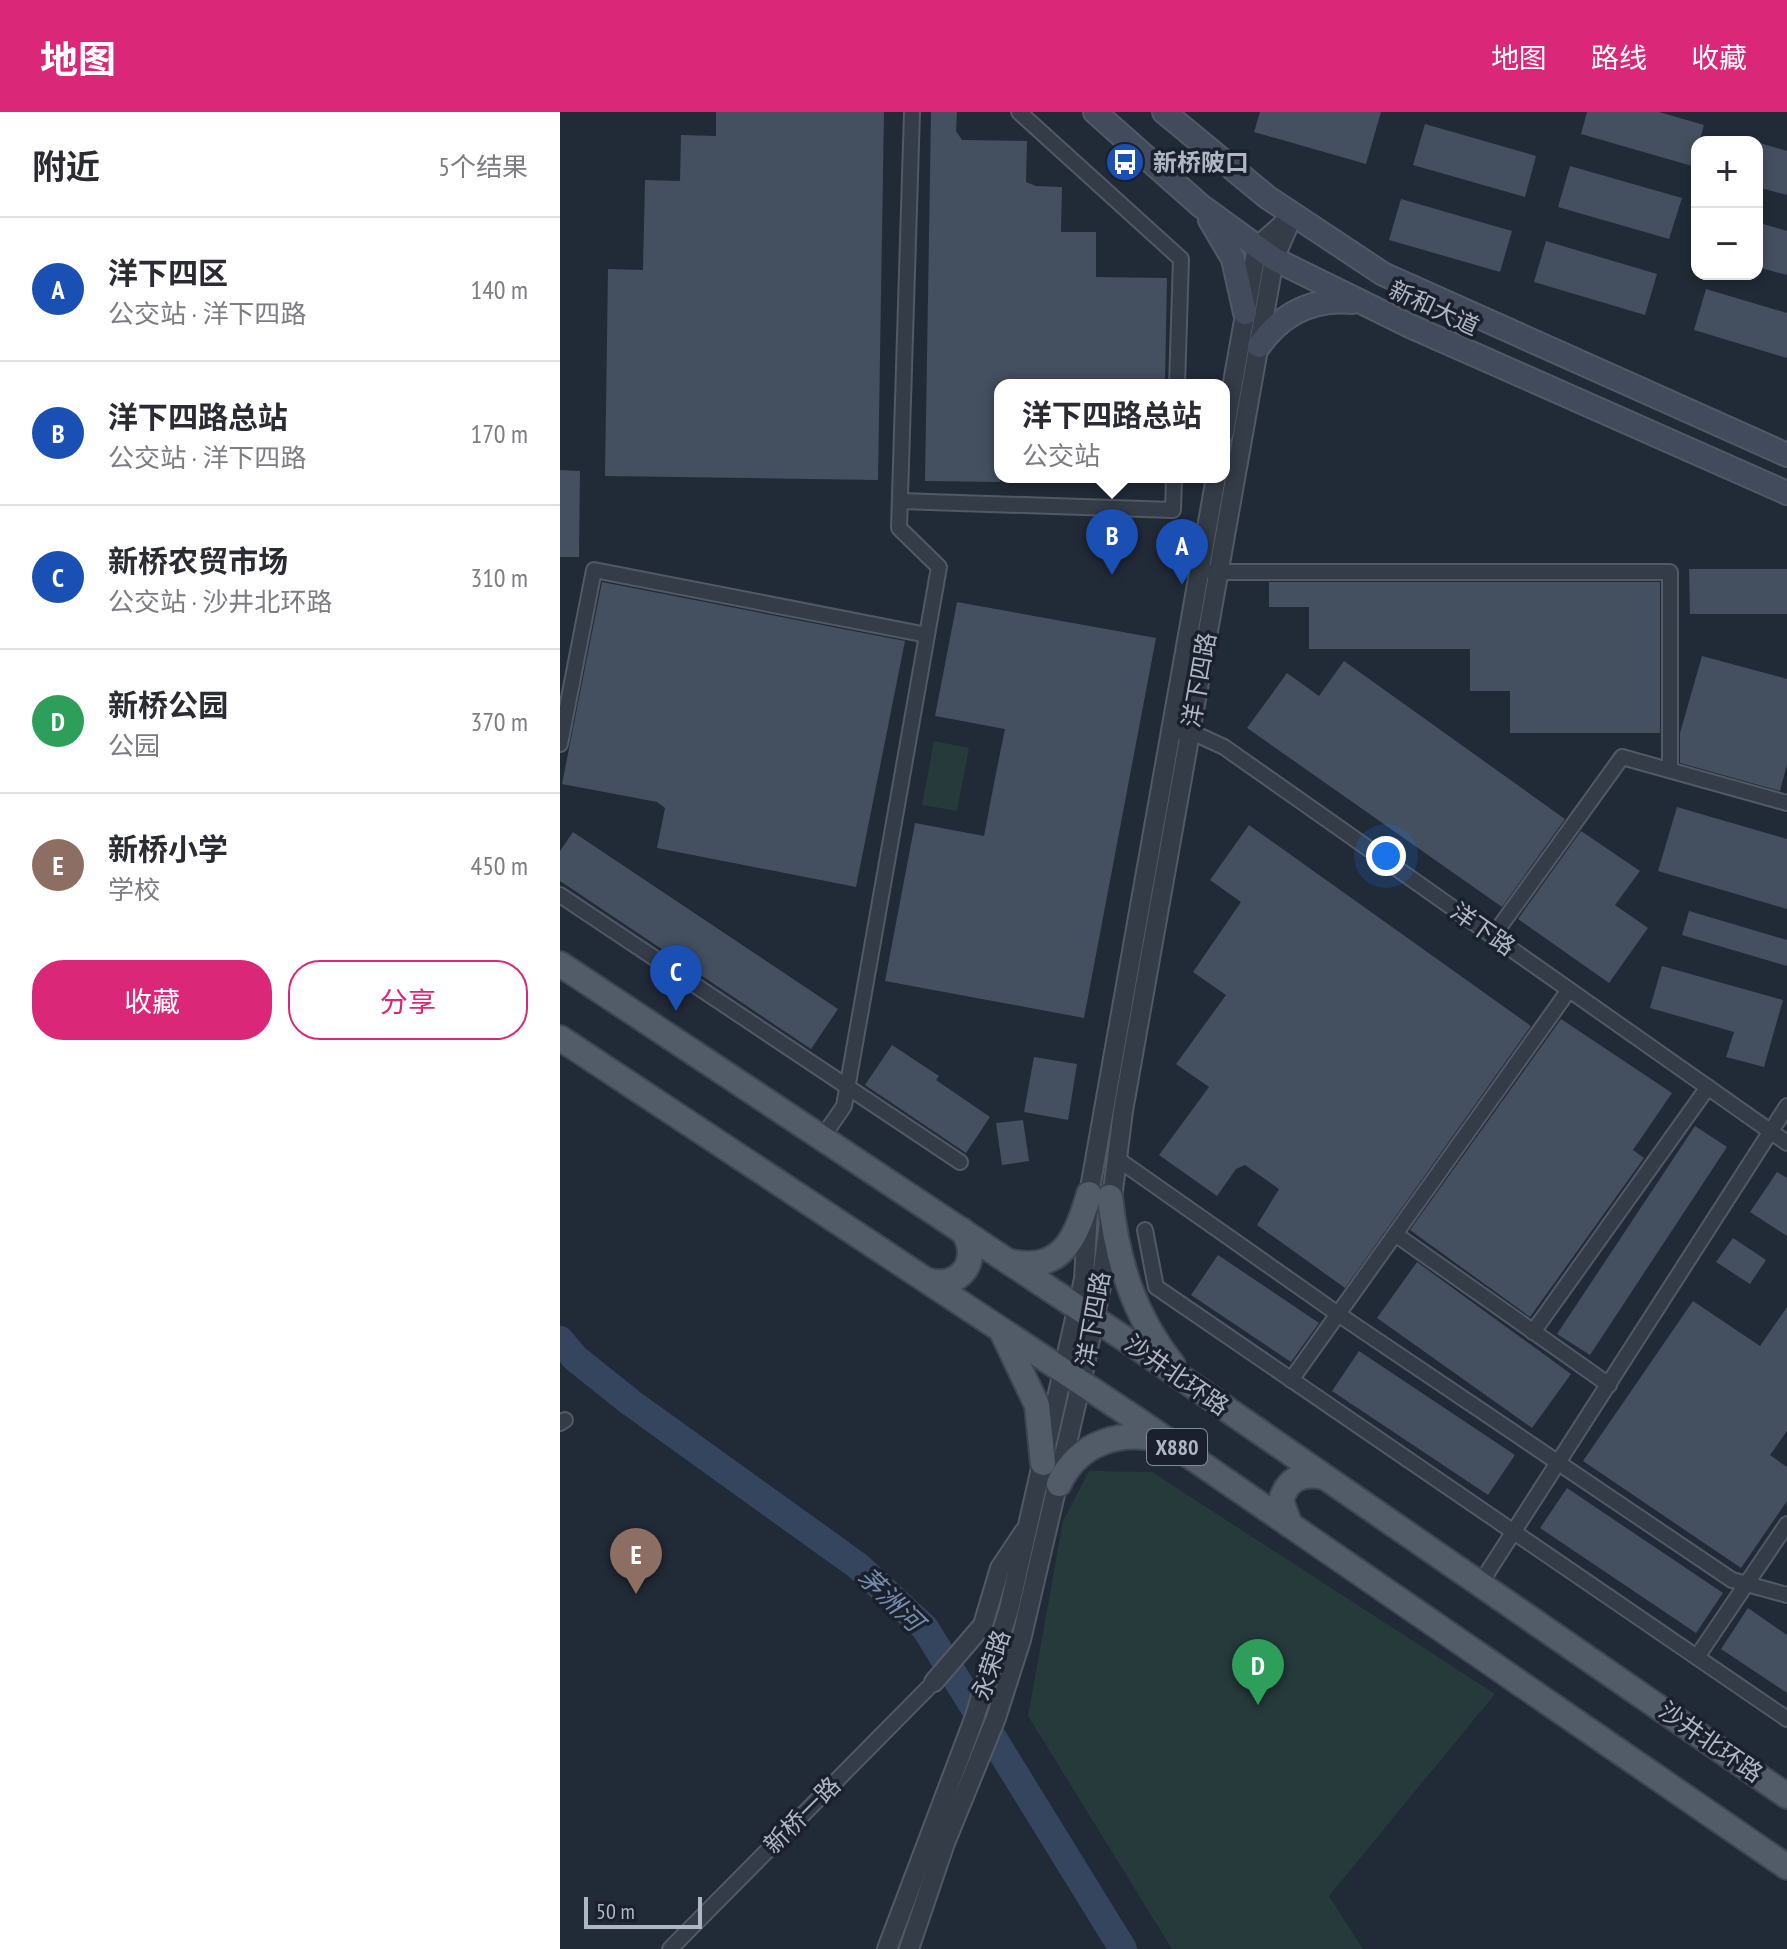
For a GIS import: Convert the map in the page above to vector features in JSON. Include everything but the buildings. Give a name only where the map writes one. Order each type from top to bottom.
[{"type":"main road","name":"新和大道","points":[[1095,112],[1191,198],[1266,253],[1367,305],[1787,493]]},
{"type":"main road","name":"新和大道","points":[[1164,112],[1223,164],[1383,274],[1787,455]]},
{"type":"main road","points":[[1191,198],[1215,226],[1233,259],[1245,313]]},
{"type":"main road","points":[[1259,346],[1287,316],[1312,304],[1339,301],[1367,305]]},
{"type":"main road","name":"沙井北环路","points":[[560,964],[1191,1384],[1787,1796]]},
{"type":"main road","name":"X880","points":[[560,1038],[1178,1447],[1787,1867]]},
{"type":"main road","points":[[1007,1261],[1038,1263],[1065,1249],[1099,1196]]},
{"type":"main road","points":[[1099,1196],[1133,1298],[1157,1343],[1191,1384]]},
{"type":"main road","points":[[926,1280],[954,1281],[968,1267],[971,1247],[962,1230]]},
{"type":"main road","points":[[998,1328],[1012,1348],[1037,1405],[1043,1463]]},
{"type":"main road","points":[[1059,1484],[1078,1457],[1108,1439],[1137,1436],[1178,1447]]},
{"type":"main road","points":[[1290,1525],[1281,1501],[1289,1484],[1306,1474],[1324,1477]]},
{"type":"street","points":[[822,1138],[844,1106],[939,567],[899,528],[912,112]]},
{"type":"street","points":[[1019,112],[1181,259],[1177,379]]},
{"type":"street","name":"洋下四路","points":[[1230,399],[1245,313],[1266,253],[1293,215]]},
{"type":"street","name":"洋下四路","points":[[1230,477],[1259,346],[1266,253]]},
{"type":"street","points":[[900,501],[1173,510],[1174,483]]},
{"type":"street","name":"洋下四路","points":[[1209,572],[1216,483]]},
{"type":"street","name":"洋下四路","points":[[1072,1377],[1086,1313],[1084,1279],[1209,572],[1229,483]]},
{"type":"street","points":[[560,744],[594,570],[927,635]]},
{"type":"street","points":[[1209,572],[1670,572],[1670,770]]},
{"type":"street","name":"洋下四路","points":[[1099,1196],[1116,1158],[1180,732]]},
{"type":"street","name":"洋下路","points":[[1180,732],[1224,747],[1787,1143]]},
{"type":"street","points":[[1493,936],[1622,757],[1787,803]]},
{"type":"street","points":[[560,895],[960,1162]]},
{"type":"street","points":[[1291,1380],[1569,990]]},
{"type":"street","points":[[1533,1332],[1708,1087]]},
{"type":"street","points":[[1480,1584],[1787,1106]]},
{"type":"street","points":[[1116,1158],[1338,1314],[1732,1580],[1787,1595]]},
{"type":"street","points":[[1145,1230],[1156,1287],[1787,1719]]},
{"type":"street","points":[[1395,1234],[1609,1385]]},
{"type":"street","name":"永荣路","points":[[887,1949],[1002,1633],[1043,1463],[1072,1377]]},
{"type":"street","name":"永荣路","points":[[909,1949],[945,1843],[979,1763],[1021,1640],[1059,1484],[1072,1377]]},
{"type":"street","points":[[934,1682],[976,1635],[987,1614],[1000,1568],[1030,1523]]},
{"type":"street","points":[[1697,1657],[1787,1524]]},
{"type":"street","name":"新桥一路","points":[[670,1949],[934,1682]]},
{"type":"shaded area","points":[[934,741],[969,748],[957,811],[922,805]]},
{"type":"shaded area","points":[[1089,1471],[1152,1472],[1495,1694],[1329,1896],[1363,1949],[1172,1949],[1028,1716],[1063,1521]]},
{"type":"waterway","name":"茅洲河","points":[[560,1340],[575,1358],[630,1402],[858,1566],[925,1628],[1123,1949]]},
{"type":"place","name":"新桥陂口","points":[[1125,162]]},
{"type":"place","name":"洋下四路总站","points":[[1112,575]]},
{"type":"place","name":"洋下四区","points":[[1182,585]]},
{"type":"place","name":"新桥农贸市场","points":[[676,1011]]},
{"type":"place","name":"新桥小学","points":[[636,1594]]},
{"type":"place","name":"新桥公园","points":[[1258,1705]]}]
